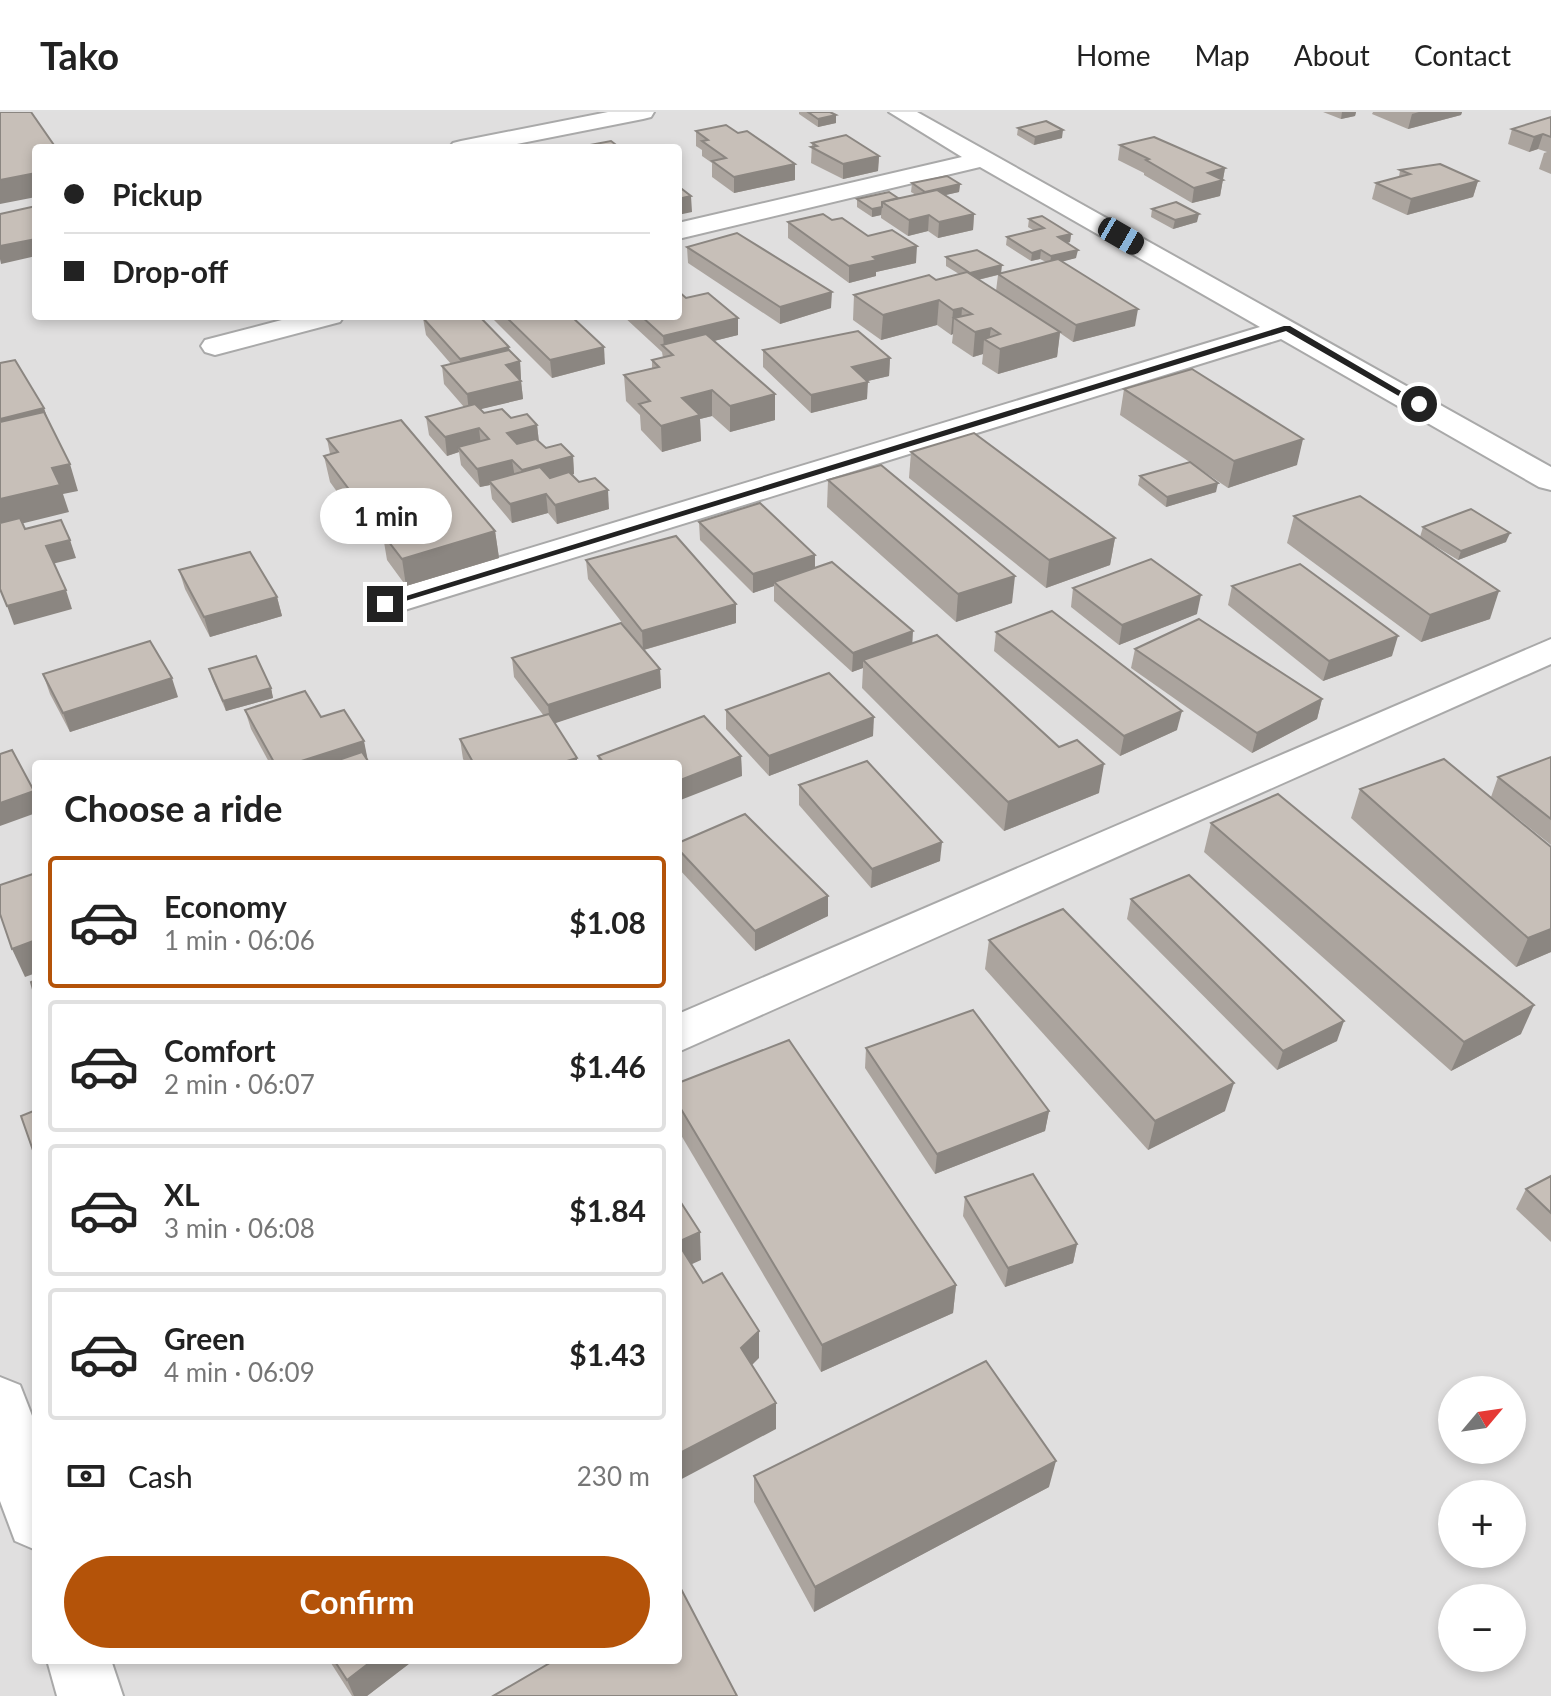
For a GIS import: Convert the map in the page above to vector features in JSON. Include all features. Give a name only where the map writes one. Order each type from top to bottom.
[{"type":"street","points":[[481,144],[643,112]]},
{"type":"street","points":[[900,112],[1287,328],[1551,480]]},
{"type":"street","points":[[682,230],[984,159]]},
{"type":"street","points":[[215,346],[315,320]]},
{"type":"street","points":[[385,604],[1287,328]]},
{"type":"street","points":[[682,1032],[1551,650]]},
{"type":"street","points":[[0,1403],[32,1508]]},
{"type":"street","points":[[80,1664],[90,1696]]},
{"type":"shaded area","points":[[0,112],[1551,112],[1551,1696],[0,1696]]},
{"type":"building","points":[[0,112],[31,112],[53,144],[32,144],[32,174],[0,180]]},
{"type":"building","points":[[808,112],[830,112],[836,115],[818,119]]},
{"type":"building","points":[[1551,117],[1551,137],[1543,134],[1534,137],[1512,129]]},
{"type":"building","points":[[1046,121],[1063,130],[1035,137],[1018,128]]},
{"type":"building","points":[[726,125],[738,133],[747,131],[795,164],[734,177],[712,161],[726,158],[702,141],[708,140],[696,131]]},
{"type":"building","points":[[846,135],[879,156],[843,164],[811,147],[817,146],[812,143]]},
{"type":"building","points":[[1154,137],[1225,168],[1208,173],[1223,180],[1194,188],[1146,160],[1149,159],[1120,145]]},
{"type":"building","points":[[1440,164],[1478,181],[1411,199],[1376,183],[1410,174],[1400,170]]},
{"type":"building","points":[[947,176],[960,184],[925,192],[912,183]]},
{"type":"building","points":[[682,189],[691,196],[682,198]]},
{"type":"building","points":[[937,190],[974,214],[939,222],[929,215],[909,220],[882,202]]},
{"type":"building","points":[[889,192],[898,198],[882,202],[882,207],[872,209],[857,199]]},
{"type":"building","points":[[1176,202],[1199,214],[1175,220],[1152,209]]},
{"type":"building","points":[[32,207],[32,240],[0,246],[0,214]]},
{"type":"building","points":[[823,214],[832,220],[842,218],[868,236],[892,230],[917,246],[849,266],[788,222]]},
{"type":"building","points":[[1042,216],[1071,234],[1058,237],[1078,250],[1051,256],[1041,250],[1032,253],[1007,237],[1044,228],[1029,219]]},
{"type":"building","points":[[737,233],[832,292],[780,307],[687,247]]},
{"type":"building","points":[[977,250],[1002,265],[970,273],[946,257]]},
{"type":"building","points":[[1058,259],[1138,309],[1076,325],[998,274]]},
{"type":"building","points":[[967,272],[1060,332],[1000,349],[984,339],[1000,334],[991,328],[975,332],[954,318],[972,314],[962,308],[953,310],[939,300],[883,315],[854,295],[929,275],[936,280]]},
{"type":"building","points":[[708,293],[738,318],[663,336],[645,320],[682,320],[682,294],[686,298]]},
{"type":"building","points":[[425,320],[483,320],[509,347],[460,359]]},
{"type":"building","points":[[509,320],[575,320],[604,347],[550,360]]},
{"type":"building","points":[[858,331],[890,358],[852,367],[868,382],[811,395],[763,350]]},
{"type":"building","points":[[706,334],[775,394],[730,406],[712,390],[682,398],[700,415],[661,426],[639,404],[650,401],[624,375],[659,367],[652,360],[673,355],[662,345]]},
{"type":"building","points":[[509,350],[520,361],[506,365],[521,381],[467,394],[442,366]]},
{"type":"building","points":[[15,360],[44,408],[0,419],[0,363]]},
{"type":"building","points":[[1192,369],[1303,439],[1234,461],[1124,389]]},
{"type":"building","points":[[475,404],[484,413],[502,409],[511,418],[527,414],[537,425],[507,433],[517,444],[536,439],[546,448],[561,444],[573,456],[522,470],[512,460],[477,469],[458,447],[489,439],[479,428],[445,437],[426,417]]},
{"type":"building","points":[[44,412],[70,464],[52,468],[60,485],[0,499],[0,422]]},
{"type":"building","points":[[401,420],[495,531],[402,559],[382,533],[402,527],[386,507],[366,512],[324,456],[338,452],[327,439]]},
{"type":"building","points":[[974,433],[1115,538],[1049,560],[911,452]]},
{"type":"building","points":[[1190,462],[1218,483],[1167,497],[1140,476]]},
{"type":"building","points":[[881,465],[1015,576],[958,594],[828,480]]},
{"type":"building","points":[[540,467],[550,478],[569,472],[579,482],[595,478],[608,490],[555,505],[546,494],[510,504],[489,481]]},
{"type":"building","points":[[1360,496],[1499,591],[1430,615],[1294,516]]},
{"type":"building","points":[[760,503],[815,555],[753,574],[699,522]]},
{"type":"building","points":[[1471,509],[1510,533],[1461,551],[1423,527]]},
{"type":"building","points":[[20,518],[25,529],[61,520],[70,540],[46,546],[66,590],[7,606],[0,589],[0,523]]},
{"type":"building","points":[[676,536],[736,604],[642,631],[586,560]]},
{"type":"building","points":[[250,552],[277,597],[204,617],[179,570]]},
{"type":"building","points":[[1151,559],[1201,595],[1122,625],[1073,588]]},
{"type":"building","points":[[832,562],[913,631],[853,653],[774,582]]},
{"type":"building","points":[[1300,564],[1398,636],[1329,661],[1232,586]]},
{"type":"building","points":[[1052,611],[1182,711],[1124,736],[996,632]]},
{"type":"building","points":[[1199,619],[1322,699],[1257,733],[1135,649]]},
{"type":"building","points":[[621,623],[660,669],[548,705],[512,658]]},
{"type":"building","points":[[937,635],[1059,747],[1077,740],[1104,764],[1008,802],[863,660]]},
{"type":"building","points":[[150,641],[172,678],[63,713],[43,674]]},
{"type":"building","points":[[256,656],[271,688],[223,701],[209,669]]},
{"type":"building","points":[[829,673],[874,717],[769,756],[726,710]]},
{"type":"building","points":[[305,691],[321,717],[344,710],[364,741],[305,760],[273,760],[245,710]]},
{"type":"building","points":[[549,714],[577,758],[472,760],[460,739]]},
{"type":"building","points":[[704,716],[741,756],[682,779],[682,760],[602,760],[598,756]]},
{"type":"building","points":[[12,750],[32,792],[0,803],[0,754]]},
{"type":"building","points":[[362,752],[367,760],[339,760]]},
{"type":"building","points":[[1551,757],[1551,819],[1498,777]]},
{"type":"building","points":[[1444,759],[1551,847],[1551,929],[1528,938],[1360,789]]},
{"type":"building","points":[[867,761],[942,842],[872,869],[799,785]]},
{"type":"building","points":[[1278,794],[1534,1005],[1464,1042],[1211,823]]},
{"type":"building","points":[[745,814],[828,896],[755,931],[682,853],[682,841]]},
{"type":"building","points":[[32,874],[32,942],[12,949],[0,914],[0,885]]},
{"type":"building","points":[[1189,875],[1344,1021],[1283,1051],[1131,899]]},
{"type":"building","points":[[1063,909],[1234,1083],[1155,1121],[989,940]]},
{"type":"building","points":[[973,1010],[1049,1111],[937,1154],[866,1048]]},
{"type":"building","points":[[789,1040],[956,1285],[822,1345],[682,1111],[682,1081]]},
{"type":"building","points":[[32,1112],[32,1148],[21,1116]]},
{"type":"building","points":[[1033,1174],[1077,1244],[1008,1268],[965,1197]]},
{"type":"building","points":[[1551,1176],[1551,1213],[1526,1189]]},
{"type":"building","points":[[682,1204],[700,1232],[682,1240]]},
{"type":"building","points":[[682,1249],[703,1283],[722,1273],[759,1331],[741,1348],[776,1403],[682,1452]]},
{"type":"building","points":[[986,1361],[1056,1461],[815,1587],[754,1476]]},
{"type":"building","points":[[682,1591],[737,1696],[493,1696],[548,1664],[682,1664]]},
{"type":"building","points":[[337,1664],[368,1664],[347,1680]]},
{"type":"route","points":[[385,604],[1287,328],[1419,404]]}]
